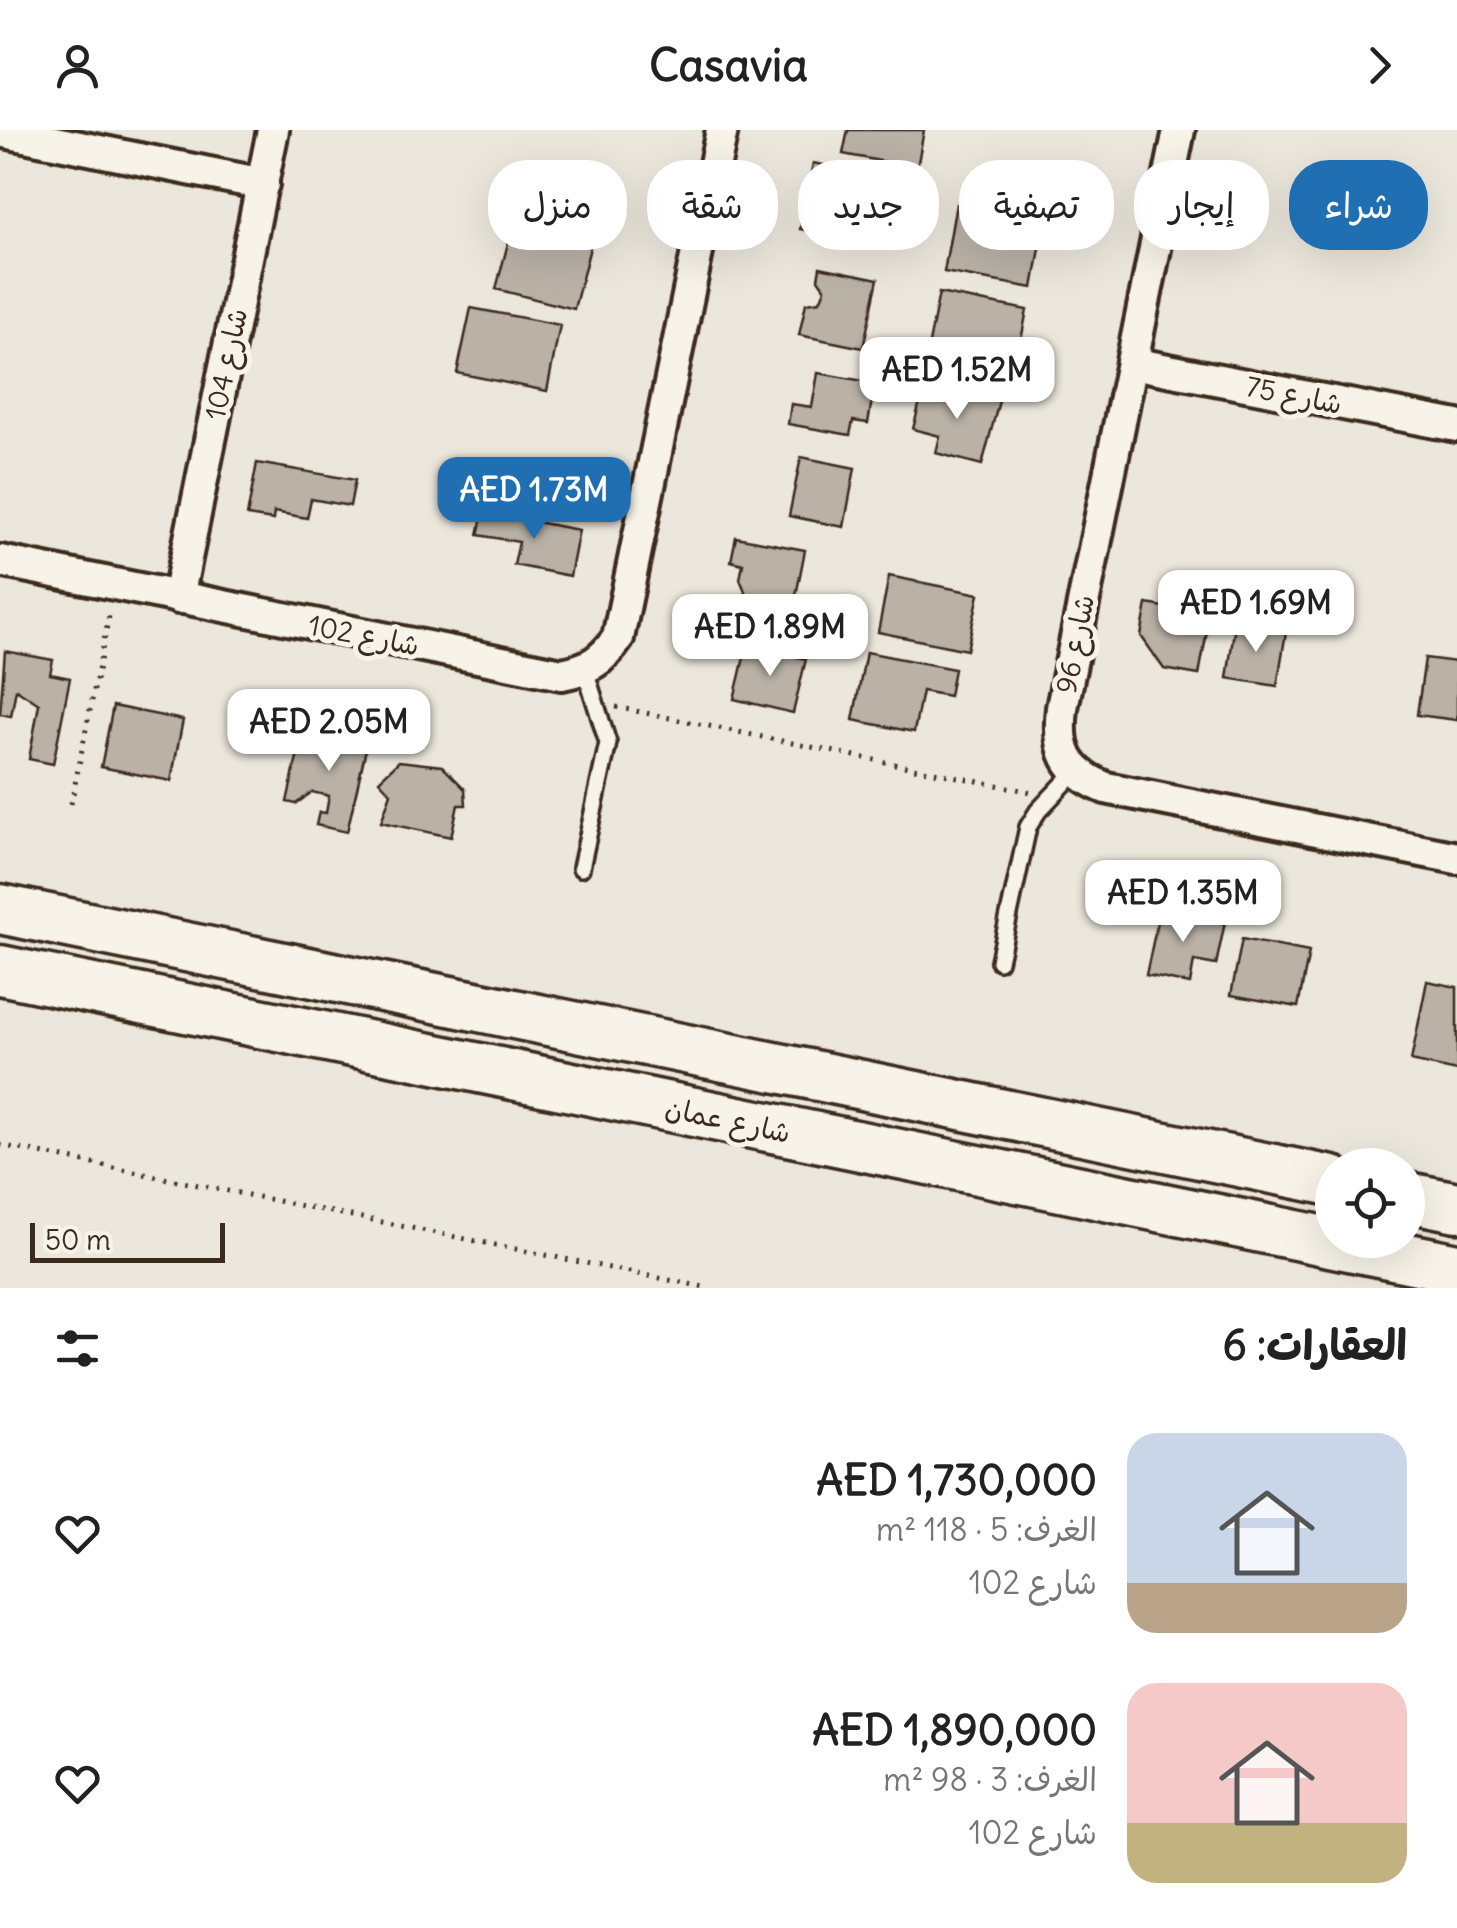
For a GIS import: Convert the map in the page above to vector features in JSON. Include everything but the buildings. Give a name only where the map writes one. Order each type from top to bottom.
[{"type":"main road","points":[[0,910],[1315,1179]]},
{"type":"main road","name":"شارع عمان","points":[[0,970],[1457,1268]]},
{"type":"main road","points":[[1425,1200],[1457,1207]]},
{"type":"street","name":"شارع 104","points":[[178,598],[274,130]]},
{"type":"street","points":[[585,670],[605,657],[618,638],[722,130]]},
{"type":"street","name":"شارع 96","points":[[1075,772],[1062,741],[1062,708],[1179,130]]},
{"type":"street","points":[[0,131],[262,184]]},
{"type":"street","name":"شارع 75","points":[[1132,363],[1457,426]]},
{"type":"street","name":"شارع 102","points":[[0,561],[551,672],[585,670]]},
{"type":"street","points":[[1075,772],[1106,788],[1457,858]]},
{"type":"lane","points":[[581,868],[607,758],[606,728],[585,670]]},
{"type":"lane","points":[[1000,961],[1022,846],[1038,811],[1075,772]]},
{"type":"path","points":[[71,804],[116,585]]},
{"type":"path","points":[[598,703],[1050,796]]},
{"type":"path","points":[[0,1145],[710,1288]]}]
